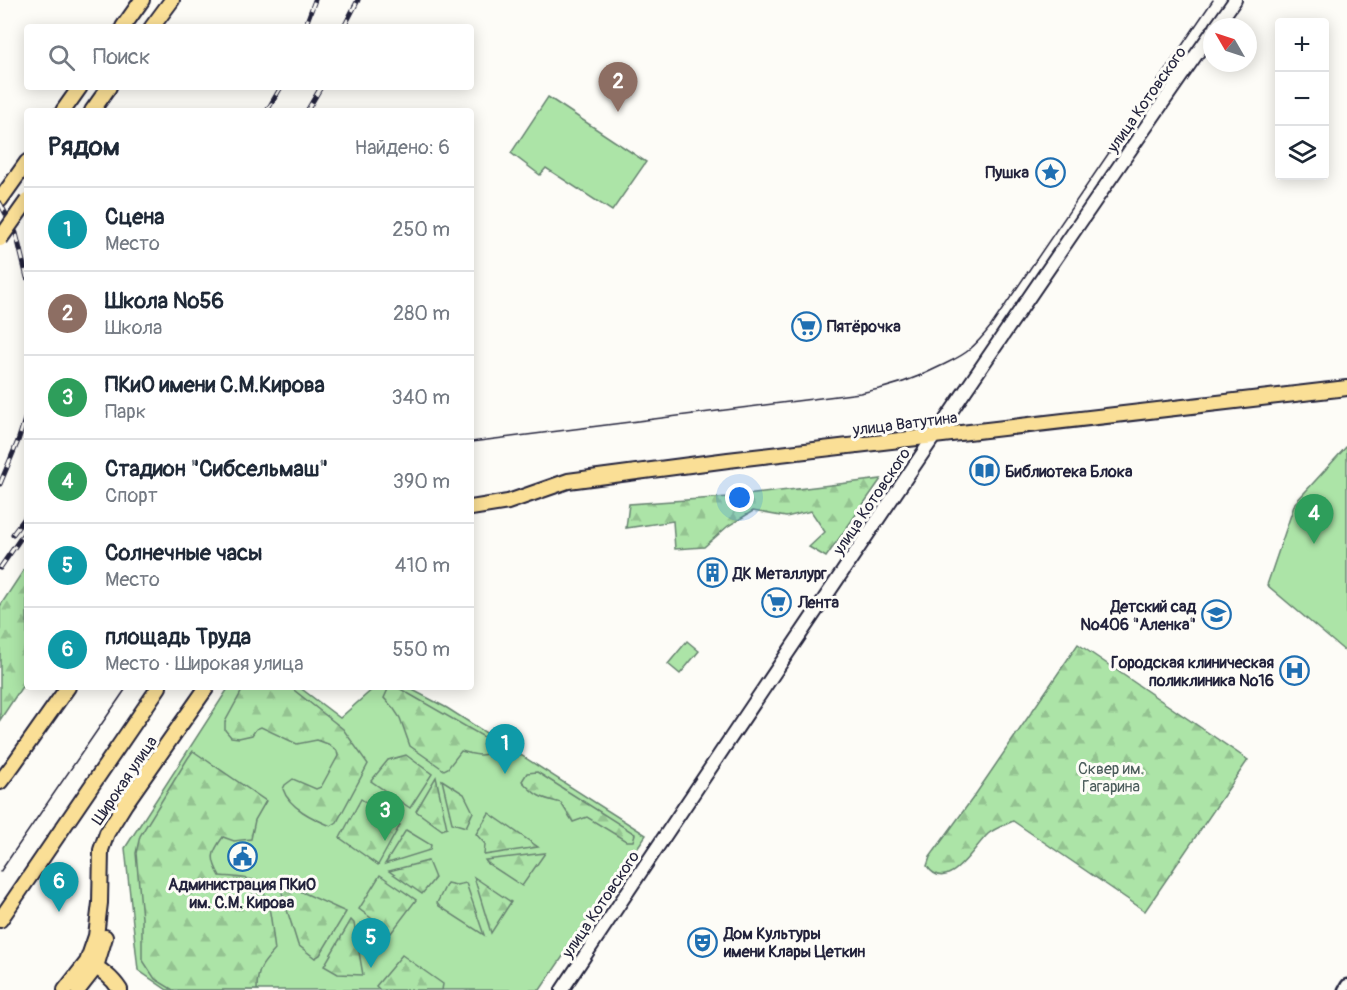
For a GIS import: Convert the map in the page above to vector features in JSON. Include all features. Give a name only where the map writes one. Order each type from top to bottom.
[{"type":"main road","points":[[125,24],[142,0]]},
{"type":"main road","points":[[154,24],[172,0]]},
{"type":"main road","points":[[1222,18],[1235,0]]},
{"type":"main road","name":"улица Котовского","points":[[562,990],[935,436],[1203,45]]},
{"type":"main road","points":[[65,108],[78,90]]},
{"type":"main road","points":[[94,108],[107,90]]},
{"type":"main road","points":[[0,200],[24,166]]},
{"type":"main road","points":[[0,239],[24,205]]},
{"type":"main road","name":"улица Ватутина","points":[[474,508],[508,502],[568,481],[1019,425],[1347,388]]},
{"type":"main road","points":[[0,782],[66,690]]},
{"type":"main road","points":[[0,920],[157,690]]},
{"type":"main road","points":[[197,701],[200,690]]},
{"type":"main road","name":"Широкая улица","points":[[92,964],[105,937],[100,903],[101,850],[107,833],[205,690]]},
{"type":"main road","points":[[0,776],[13,765]]},
{"type":"main road","points":[[65,990],[92,964]]},
{"type":"main road","points":[[78,990],[92,964]]},
{"type":"main road","points":[[92,964],[114,980],[120,990]]},
{"type":"street","points":[[1344,990],[1347,985]]},
{"type":"green space","points":[[548,97],[646,162],[612,211],[546,168],[540,175],[511,153]]},
{"type":"green space","points":[[1347,446],[1347,653],[1267,585],[1295,503]]},
{"type":"green space","points":[[881,479],[826,557],[809,547],[825,532],[811,511],[786,517],[753,511],[728,526],[704,547],[675,549],[673,521],[626,528],[629,504],[729,497]]},
{"type":"green space","points":[[24,570],[24,684],[0,720],[0,606]]},
{"type":"green space","points":[[687,641],[699,651],[680,674],[668,664]]},
{"type":"green space","name":"Сквер им. Гагарина","points":[[1078,644],[1248,760],[1145,911],[1013,821],[988,834],[951,873],[943,876],[935,874],[927,866],[930,857]]},
{"type":"green space","points":[[227,690],[303,690],[340,718],[372,690],[413,690],[447,708],[646,835],[540,990],[167,990],[138,970],[125,848]]},
{"type":"green space","points":[[242,690],[294,690],[343,729],[368,764],[337,822],[331,826],[310,816],[291,802],[283,789],[293,779],[316,789],[321,787],[338,756],[337,751],[317,740],[297,744],[261,727],[256,729],[252,735],[231,737],[225,730],[225,722]]},
{"type":"green space","points":[[388,690],[402,690],[491,741],[494,749],[482,755],[461,751],[444,770],[410,746],[400,718],[384,698]]},
{"type":"green space","points":[[193,751],[266,801],[255,820],[251,839],[234,841],[223,837],[213,856],[220,876],[254,880],[262,887],[265,895],[275,950],[260,971],[257,982],[259,990],[173,990],[155,979],[142,959],[142,918],[136,853],[140,836]]},
{"type":"green space","points":[[406,755],[432,774],[410,808],[371,781],[388,760]]},
{"type":"green space","points":[[537,772],[635,834],[633,841],[626,841],[587,817],[573,822],[561,803],[540,796],[522,781],[527,773]]},
{"type":"green space","points":[[436,777],[447,828],[442,830],[416,811]]},
{"type":"green space","points":[[442,780],[464,794],[473,812],[466,827],[452,823]]},
{"type":"green space","points":[[361,799],[400,825],[378,865],[340,838]]},
{"type":"green space","points":[[489,813],[538,847],[484,855],[485,844],[476,834]]},
{"type":"green space","points":[[406,830],[431,845],[430,850],[385,864]]},
{"type":"green space","points":[[545,853],[522,886],[485,860]]},
{"type":"green space","points":[[428,861],[435,878],[422,894],[389,871]]},
{"type":"green space","points":[[380,875],[416,900],[391,933],[359,909]]},
{"type":"green space","points":[[474,877],[511,902],[491,933]]},
{"type":"green space","points":[[447,883],[456,885],[466,883],[484,935],[439,906],[437,903]]},
{"type":"green space","points":[[283,889],[300,891],[346,912],[320,955],[315,958],[298,945],[283,897]]},
{"type":"green space","points":[[351,920],[354,923],[363,975],[338,974],[324,966]]},
{"type":"green space","points":[[402,955],[443,984],[442,990],[380,990],[376,986]]},
{"type":"tram line","points":[[474,442],[860,393],[914,378],[960,356],[975,345],[991,326],[1213,0]]},
{"type":"tram line","points":[[0,872],[125,690]]},
{"type":"railway","points":[[306,24],[315,0]]},
{"type":"railway","points":[[346,24],[358,0]]},
{"type":"railway","points":[[269,108],[279,90]]},
{"type":"railway","points":[[309,108],[319,90]]},
{"type":"railway","points":[[0,203],[16,233],[24,266]]},
{"type":"railway","points":[[0,484],[24,422]]},
{"type":"railway","points":[[13,534],[24,519]]},
{"type":"railway","points":[[0,568],[24,533]]},
{"type":"place","name":"Школа №56","points":[[618,112]]},
{"type":"place","name":"Пушка","points":[[1050,172]]},
{"type":"place","name":"Пятёрочка","points":[[806,326]]},
{"type":"place","name":"Библиотека Блока","points":[[984,471]]},
{"type":"place","name":"Стадион \"Сибсельмаш\"","points":[[1314,544]]},
{"type":"place","name":"ДК Металлург","points":[[712,573]]},
{"type":"place","name":"Лента","points":[[777,602]]},
{"type":"place","name":"Детский сад №406 \"Аленка\"","points":[[1217,615]]},
{"type":"place","name":"Городская клиническая поликлиника №16","points":[[1295,671]]},
{"type":"place","name":"Сцена","points":[[505,774]]},
{"type":"place","name":"ПКиО имени С.М.Кирова","points":[[385,841]]},
{"type":"place","name":"Администрация ПКиО им. С.М. Кирова","points":[[242,856]]},
{"type":"place","name":"площадь Труда","points":[[59,912]]},
{"type":"place","name":"Дом Культуры имени Клары Цеткин","points":[[703,942]]},
{"type":"place","name":"Солнечные часы","points":[[371,968]]}]
